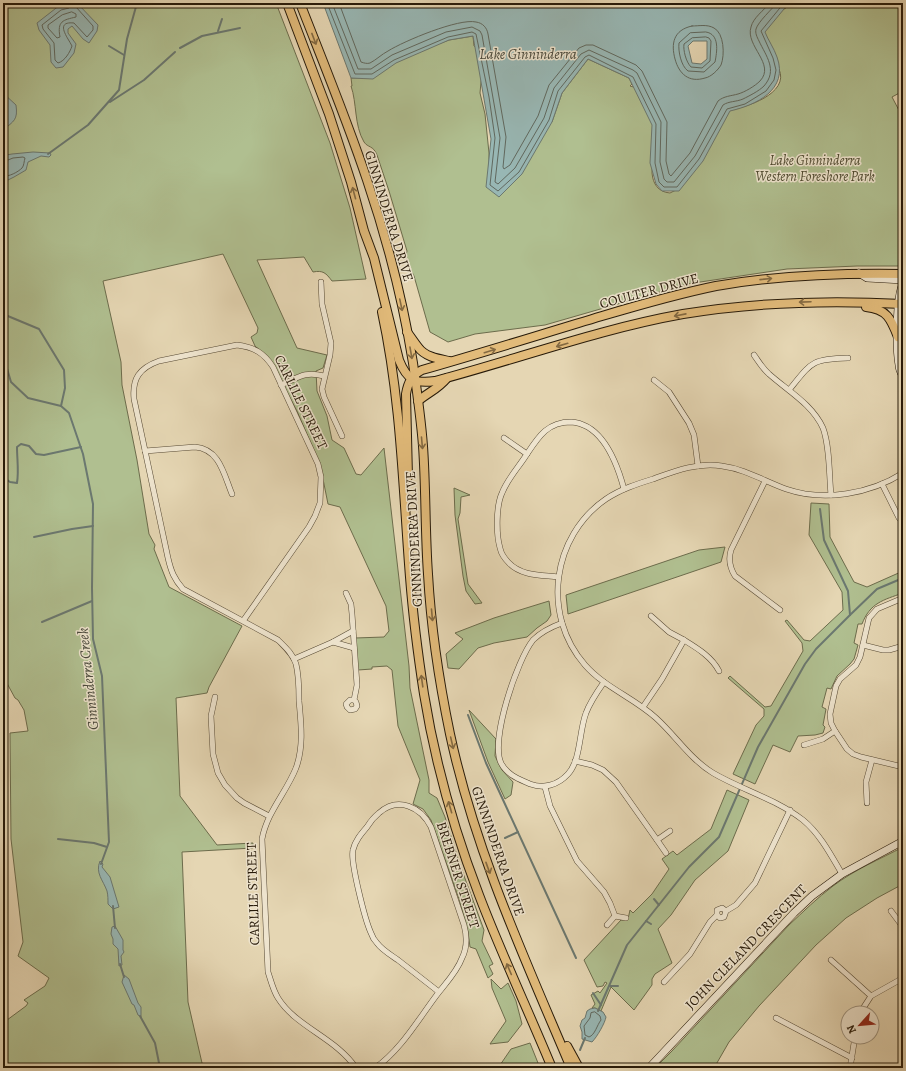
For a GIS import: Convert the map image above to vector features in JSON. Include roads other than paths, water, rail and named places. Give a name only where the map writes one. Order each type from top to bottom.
[{"type":"main road","name":"GINNINDERRA DRIVE","points":[[287,3],[329,114],[352,182],[388,343],[396,389],[415,631],[424,696],[446,795],[466,860],[491,926],[538,1037]]},
{"type":"main road","name":"GINNINDERRA DRIVE","points":[[300,3],[367,181],[389,253],[407,332],[412,377],[418,402],[423,447],[428,576],[437,664],[450,735],[464,793],[484,858],[510,924],[557,1029]]},
{"type":"main road","name":"GINNINDERRA DRIVE","points":[[364,231],[374,258],[399,360],[412,377]]},
{"type":"main road","name":"COULTER DRIVE","points":[[412,377],[422,370],[452,361],[653,301],[716,286],[792,276],[859,273],[903,274]]},
{"type":"main road","points":[[844,301],[852,306],[878,309],[892,322],[898,337]]},
{"type":"main road","name":"COULTER DRIVE","points":[[412,377],[424,382],[447,378],[640,324],[683,314],[772,303],[844,301],[901,304]]},
{"type":"main road","points":[[407,332],[415,341],[418,348],[424,353],[437,359],[452,361]]},
{"type":"main road","points":[[405,494],[409,476],[406,394],[407,386],[412,377]]},
{"type":"main road","points":[[418,402],[425,395],[439,387],[447,378]]},
{"type":"main road","points":[[557,1029],[571,1068]]},
{"type":"main road","points":[[557,1029],[579,1068]]},
{"type":"main road","points":[[538,1037],[547,1068]]},
{"type":"main road","points":[[538,1037],[552,1068]]},
{"type":"street","points":[[859,273],[867,278],[903,280]]},
{"type":"street","points":[[321,282],[322,304],[331,343],[330,355],[322,389],[324,397],[342,436]]},
{"type":"street","points":[[903,284],[899,295],[901,304],[898,337],[899,366],[903,376]]},
{"type":"street","name":"CARLILE STREET","points":[[242,621],[309,527],[315,516],[321,496],[322,483],[318,464],[282,385],[268,359],[260,352],[247,346],[232,346],[150,364],[140,373],[135,381],[133,390],[134,399],[172,574],[176,582],[183,589],[242,621],[278,640],[285,646],[294,659],[298,676],[301,750],[295,769],[269,816],[263,833],[262,852],[268,965],[272,986],[278,998],[287,1009],[343,1051],[356,1068]]},
{"type":"street","points":[[754,355],[768,373],[808,406],[816,416],[822,427],[827,446],[831,495]]},
{"type":"street","points":[[789,390],[804,371],[813,363],[821,360],[848,358]]},
{"type":"street","points":[[282,385],[305,374],[314,373],[324,376]]},
{"type":"street","points":[[654,380],[669,392],[690,423],[694,435],[698,466]]},
{"type":"street","points":[[558,577],[531,574],[521,571],[509,563],[499,547],[498,509],[500,498],[508,482],[538,438],[553,426],[568,422],[577,422],[586,425],[598,436],[611,453],[624,489]]},
{"type":"street","points":[[504,438],[527,454]]},
{"type":"street","points":[[145,451],[195,447],[209,451],[218,461],[232,494]]},
{"type":"street","points":[[842,874],[821,840],[810,827],[790,810],[742,787],[706,767],[692,756],[657,718],[643,707],[604,682],[586,666],[574,652],[562,623],[557,595],[558,577],[567,544],[582,520],[599,504],[624,489],[681,470],[698,466],[720,466],[734,468],[787,489],[804,493],[831,495],[857,492],[882,484],[903,473]]},
{"type":"street","points":[[766,481],[732,550],[729,562],[731,570],[735,576],[780,610]]},
{"type":"street","points":[[882,484],[899,518],[903,522]]},
{"type":"street","points":[[346,593],[352,609],[357,685],[354,700]]},
{"type":"street","points":[[903,598],[884,605],[874,612],[869,618],[860,657],[857,663],[840,679],[836,686],[830,714],[831,723],[835,731],[853,754],[903,767]]},
{"type":"street","points":[[652,616],[669,632],[684,640],[710,658],[716,664],[719,671]]},
{"type":"street","points":[[562,623],[542,632],[534,640],[520,664],[509,693],[504,710],[498,746],[498,755],[501,764],[507,772],[514,778],[532,785],[545,787],[562,780],[570,772],[575,762],[586,714],[591,702],[604,682]]},
{"type":"street","points":[[294,659],[333,642],[353,631]]},
{"type":"street","points":[[643,707],[662,680],[684,640]]},
{"type":"street","points":[[333,642],[354,648]]},
{"type":"street","points":[[863,645],[883,650],[903,646]]},
{"type":"street","points":[[215,697],[211,716],[213,754],[218,773],[225,785],[237,798],[269,816]]},
{"type":"street","points":[[804,745],[823,739],[835,731]]},
{"type":"street","points":[[867,803],[866,782],[872,760]]},
{"type":"street","points":[[575,762],[592,765],[603,770],[616,782],[666,853]]},
{"type":"street","points":[[545,787],[550,806],[577,861],[604,892],[610,903],[614,916]]},
{"type":"street","name":"BREBNER STREET","points":[[375,1068],[391,1056],[439,992],[457,968],[466,947],[465,931],[431,827],[427,819],[417,809],[399,805],[390,806],[378,813],[355,843],[352,851],[353,864],[368,925],[371,935],[381,948],[439,992]]},
{"type":"street","points":[[664,982],[690,954],[710,922],[717,915],[720,918],[723,918],[726,915],[726,911],[736,905],[755,883],[790,810]]},
{"type":"street","points":[[657,840],[670,831]]},
{"type":"street","name":"JOHN CLELAND CRESCENT","points":[[649,1068],[794,913],[812,896],[842,874],[903,841]]},
{"type":"street","points":[[891,911],[903,927]]},
{"type":"street","points":[[614,916],[626,918]]},
{"type":"street","points":[[607,924],[614,916]]},
{"type":"street","points":[[831,960],[871,996]]},
{"type":"street","points":[[865,1005],[871,996],[903,978]]},
{"type":"street","points":[[776,1018],[852,1058]]},
{"type":"street","points":[[850,1068],[854,1045]]},
{"type":"street","name":"JOHN CLELAND CRESCENT","points":[[644,1068],[658,1058]]},
{"type":"water","points":[[77,3],[98,25],[97,31],[89,43],[83,39],[72,26],[68,29],[68,33],[76,44],[74,53],[63,67],[56,68],[51,62],[50,45],[39,30],[37,23],[60,5]]},
{"type":"water","name":"Lake Ginninderra","points":[[323,3],[789,3],[765,32],[776,54],[779,69],[778,79],[774,87],[768,94],[750,105],[730,111],[703,161],[679,191],[662,191],[656,184],[650,163],[652,125],[629,78],[588,59],[562,93],[552,122],[522,174],[499,197],[486,187],[491,139],[473,36],[449,40],[396,63],[373,79],[351,78]],"holes":[[[693,41],[707,41],[707,59],[701,64],[692,63],[688,46]]]},
{"type":"water","points":[[3,93],[16,105],[16,117],[3,130]]},
{"type":"water","points":[[33,152],[50,153],[51,155],[49,157],[41,156],[28,162],[26,170],[6,181],[3,180],[3,160],[6,155]]},
{"type":"water","points":[[100,861],[103,864],[102,867],[110,877],[119,907],[113,909],[108,904],[107,891],[98,869]]},
{"type":"water","points":[[115,926],[123,940],[124,952],[121,956],[122,965],[119,966],[118,949],[113,944],[111,934],[112,927]]},
{"type":"water","points":[[124,975],[129,979],[141,1007],[141,1017],[138,1015],[134,1005],[132,1004],[122,982]]},
{"type":"water","points":[[595,1008],[603,1012],[606,1017],[592,1042],[582,1039],[580,1026],[587,1011]]},
{"type":"waterway","name":"Ginninderra Creek","points":[[48,154],[88,125],[119,90],[127,39],[137,3]]},
{"type":"waterway","points":[[218,31],[222,19]]},
{"type":"waterway","name":"Ginninderra Creek","points":[[180,48],[202,36],[240,28]]},
{"type":"waterway","points":[[109,46],[124,55]]},
{"type":"waterway","name":"Ginninderra Creek","points":[[110,102],[144,80],[175,52]]},
{"type":"waterway","name":"Ginninderra Creek","points":[[3,314],[39,329],[64,370],[65,388],[61,406],[69,413],[83,454],[93,504],[93,639],[102,676],[109,842],[101,864]]},
{"type":"waterway","points":[[3,355],[11,382],[28,398],[61,406]]},
{"type":"waterway","points":[[3,477],[10,482],[17,483],[17,447],[21,444],[29,446],[36,454],[44,455],[81,447]]},
{"type":"waterway","points":[[598,1011],[627,945],[689,867],[719,837],[758,747],[805,664],[816,649],[850,615],[848,591],[824,540],[820,509]]},
{"type":"waterway","points":[[34,537],[93,526]]},
{"type":"waterway","points":[[850,615],[877,589],[903,578]]},
{"type":"waterway","points":[[42,622],[92,601]]},
{"type":"waterway","points":[[468,715],[486,763],[576,958]]},
{"type":"waterway","points":[[505,838],[518,832]]},
{"type":"waterway","points":[[58,839],[94,843],[107,847]]},
{"type":"waterway","points":[[654,899],[659,905]]},
{"type":"waterway","name":"Ginninderra Creek","points":[[113,906],[115,928]]},
{"type":"waterway","points":[[646,921],[651,924]]},
{"type":"waterway","name":"Ginninderra Creek","points":[[120,964],[124,977]]},
{"type":"waterway","points":[[610,986],[618,986]]},
{"type":"waterway","points":[[593,993],[601,1005]]},
{"type":"waterway","name":"Ginninderra Creek","points":[[140,1016],[155,1043],[160,1068]]},
{"type":"waterway","points":[[580,1050],[585,1038]]},
{"type":"park label","name":"Lake Ginninderra Western Foreshore Park","points":[[815,168]]}]
